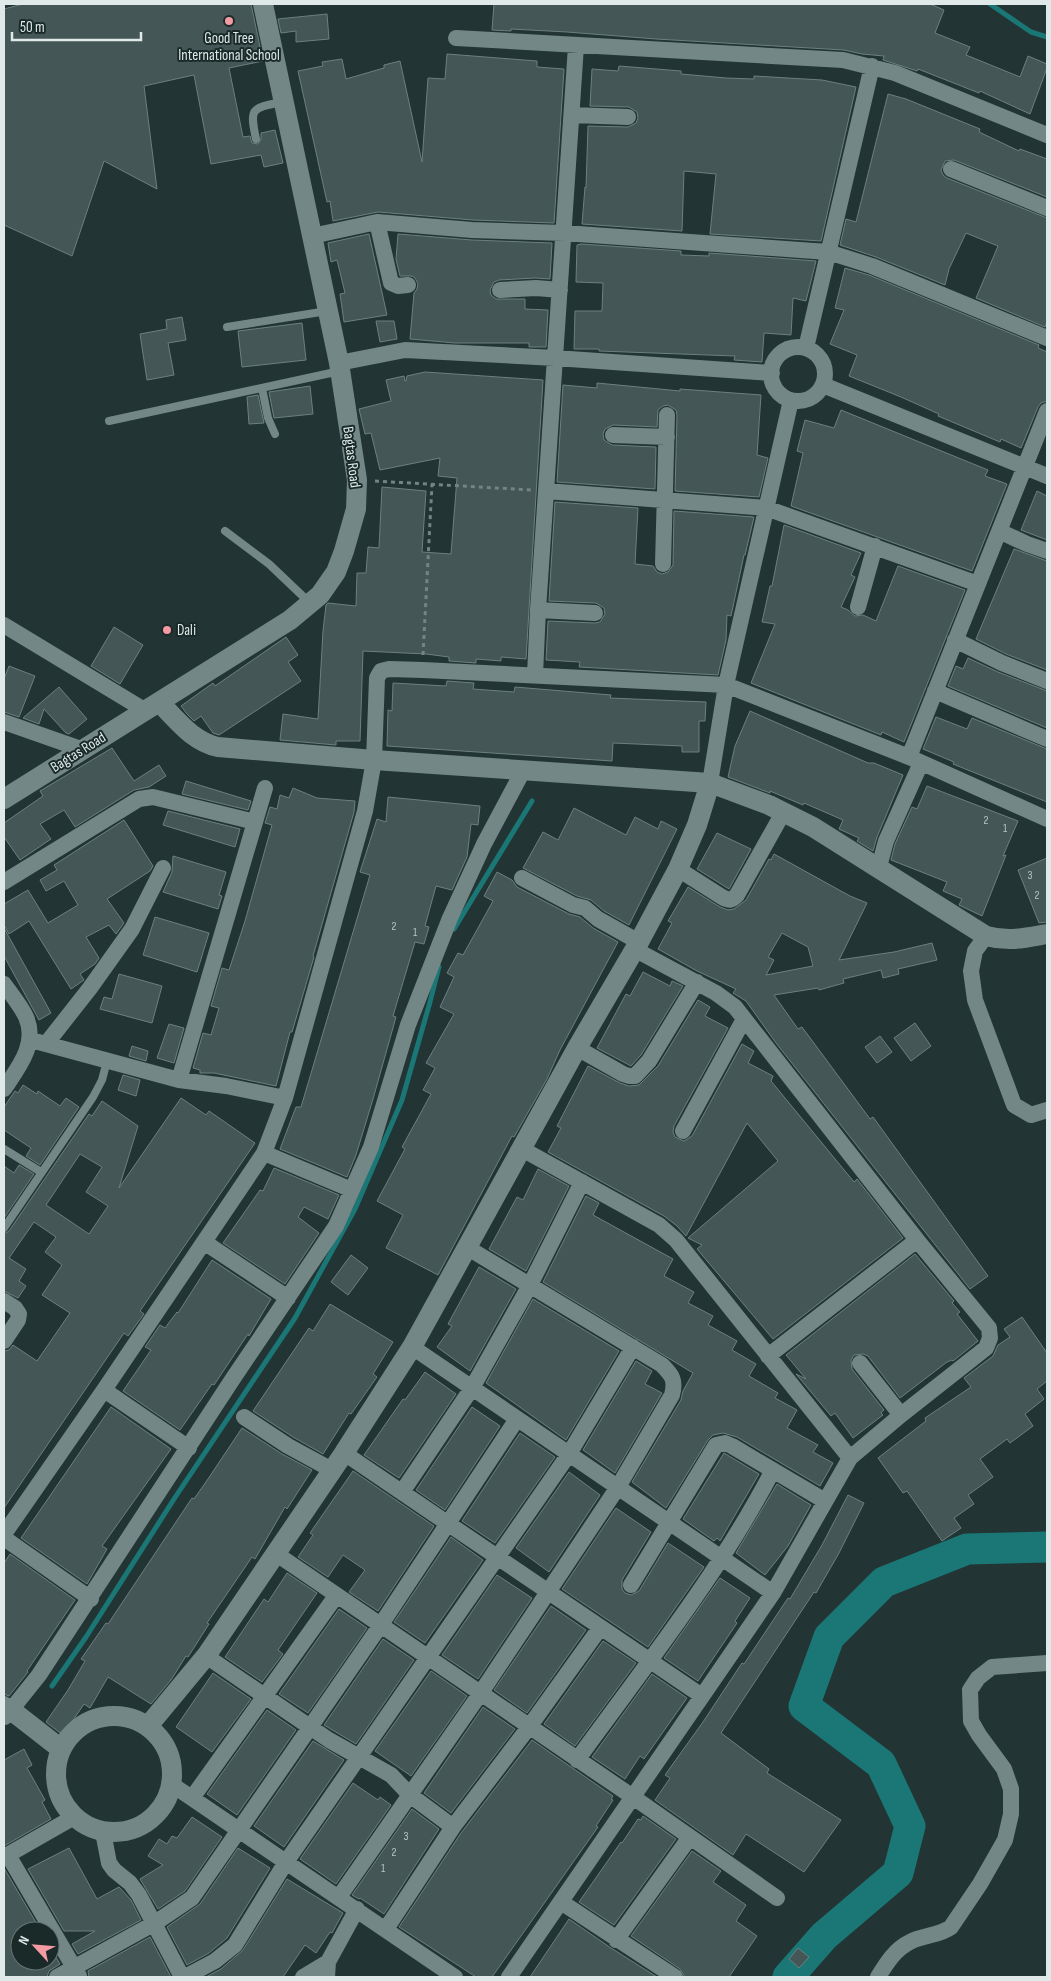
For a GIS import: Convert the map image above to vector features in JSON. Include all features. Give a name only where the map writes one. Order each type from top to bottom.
[{"type":"street","name":"Bagtas Road","points":[[4,799],[81,749],[290,620],[320,594],[336,572],[344,551],[356,509],[356,480],[339,367],[263,4]]},
{"type":"street","points":[[456,38],[843,60],[895,73],[1047,135]]},
{"type":"street","points":[[535,675],[576,46]]},
{"type":"street","points":[[806,348],[872,66]]},
{"type":"street","points":[[572,115],[628,117]]},
{"type":"street","points":[[951,169],[1047,208]]},
{"type":"street","points":[[312,236],[377,222],[472,230],[564,233],[828,252],[872,266],[1047,338]]},
{"type":"street","points":[[377,222],[392,283],[398,286],[408,285]]},
{"type":"street","points":[[500,290],[536,288],[560,290]]},
{"type":"street","points":[[798,347],[806,348],[814,352],[824,367],[823,385],[813,397],[798,401],[791,400],[777,390],[772,373],[777,358],[783,353],[798,347]]},
{"type":"street","points":[[339,367],[404,350],[772,373]]},
{"type":"street","points":[[823,385],[1047,476]]},
{"type":"street","points":[[148,1726],[206,1656],[344,1453],[412,1347],[678,868],[697,824],[710,783],[726,685],[791,400]]},
{"type":"street","points":[[879,867],[886,841],[915,760],[935,691],[1047,411]]},
{"type":"street","points":[[663,564],[668,415]]},
{"type":"street","points":[[613,435],[667,437]]},
{"type":"street","points":[[546,491],[766,508],[978,584]]},
{"type":"street","points":[[999,531],[1047,551]]},
{"type":"street","points":[[858,607],[875,546]]},
{"type":"street","points":[[538,610],[595,614]]},
{"type":"street","points":[[4,625],[152,706],[206,744],[374,760],[710,783],[784,811],[879,867],[986,936],[1002,940],[1013,940],[1047,934]]},
{"type":"street","points":[[955,640],[1002,663],[1047,681]]},
{"type":"street","points":[[4,1534],[264,1153],[285,1098],[365,811],[374,760],[377,678],[381,671],[389,669],[423,670],[726,685],[915,760],[1047,819]]},
{"type":"street","points":[[935,691],[1047,740]]},
{"type":"street","points":[[4,722],[81,749]]},
{"type":"street","points":[[60,1749],[6,1710],[39,1676],[336,1226],[371,1147],[408,1026],[450,918],[484,844],[524,769]]},
{"type":"street","points":[[179,1080],[265,788]]},
{"type":"street","points":[[4,882],[139,799],[153,797],[255,822]]},
{"type":"street","points":[[678,868],[722,897],[729,901],[732,900],[737,895],[784,811]]},
{"type":"street","points":[[4,1089],[38,1042],[90,988],[132,930],[163,868]]},
{"type":"street","points":[[510,1977],[772,1593],[850,1458],[986,1348],[990,1338],[989,1328],[917,1240],[735,1007],[716,993],[636,946],[598,920],[585,908],[573,905],[522,878]]},
{"type":"street","points":[[986,936],[974,951],[971,971],[974,1000],[1014,1105],[1032,1115],[1047,1110]]},
{"type":"street","points":[[577,1048],[623,1074],[635,1076],[649,1061],[696,982]]},
{"type":"street","points":[[4,984],[26,1018],[38,1042],[179,1080],[226,1086],[285,1098]]},
{"type":"street","points":[[683,1131],[744,1019]]},
{"type":"street","points":[[522,1149],[659,1225],[676,1240],[850,1458]]},
{"type":"street","points":[[264,1153],[352,1190]]},
{"type":"street","points":[[402,1492],[472,1388],[530,1285],[582,1182]]},
{"type":"street","points":[[768,1356],[917,1240]]},
{"type":"street","points":[[204,1242],[288,1298]]},
{"type":"street","points":[[339,1897],[480,1694],[618,1487],[672,1395],[675,1386],[673,1376],[662,1365],[468,1248]]},
{"type":"street","points":[[4,1301],[15,1308],[18,1314],[18,1320],[4,1341]]},
{"type":"street","points":[[412,1347],[772,1593]]},
{"type":"street","points":[[103,1832],[109,1863],[114,1870],[130,1883],[139,1895],[183,1977],[215,1961],[235,1945],[286,1862],[568,1454],[633,1347]]},
{"type":"street","points":[[860,1363],[901,1415]]},
{"type":"street","points":[[104,1390],[189,1448]]},
{"type":"street","points":[[244,1417],[288,1446],[332,1470]]},
{"type":"street","points":[[57,1977],[77,1972],[192,1898],[380,1626],[517,1419]]},
{"type":"street","points":[[631,1586],[716,1445],[725,1443],[825,1501]]},
{"type":"street","points":[[344,1453],[702,1696]]},
{"type":"street","points":[[577,1760],[722,1558],[756,1503],[773,1470]]},
{"type":"street","points":[[4,1538],[91,1599]]},
{"type":"street","points":[[275,1553],[633,1797],[777,1898]]},
{"type":"street","points":[[192,1798],[336,1596]]},
{"type":"street","points":[[386,1929],[453,1827],[529,1727],[600,1628]]},
{"type":"street","points":[[206,1656],[358,1758],[391,1775],[410,1795],[453,1827]]},
{"type":"street","points":[[878,1977],[891,1958],[910,1942],[944,1932],[951,1927],[980,1884],[1005,1840],[1011,1814],[1011,1789],[1004,1769],[971,1721],[970,1690],[978,1678],[992,1667],[1047,1663]]},
{"type":"street","points":[[116,1715],[132,1718],[148,1726],[160,1737],[168,1752],[172,1768],[171,1784],[165,1801],[154,1816],[139,1827],[121,1832],[103,1832],[88,1827],[74,1817],[62,1803],[56,1785],[55,1767],[60,1749],[70,1735],[83,1724],[99,1717],[116,1715]]},
{"type":"street","points":[[171,1784],[455,1977]]},
{"type":"street","points":[[74,1817],[6,1856],[77,1972]]},
{"type":"street","points":[[616,1940],[690,1837]]},
{"type":"street","points":[[561,1902],[616,1940],[675,1977]]},
{"type":"street","points":[[303,1977],[327,1970],[357,1909]]},
{"type":"lane","points":[[256,139],[252,120],[252,114],[255,110],[262,106],[284,102]]},
{"type":"lane","points":[[227,328],[328,311]]},
{"type":"lane","points":[[109,421],[262,388],[339,367]]},
{"type":"lane","points":[[262,388],[268,418],[275,434]]},
{"type":"lane","points":[[225,531],[270,564],[310,603]]},
{"type":"lane","points":[[4,1228],[98,1089],[107,1061]]},
{"type":"lane","points":[[4,1148],[41,1172]]},
{"type":"path","points":[[356,480],[546,491]]},
{"type":"path","points":[[423,670],[432,484]]},
{"type":"building","points":[[23,4],[251,4],[263,61],[229,68],[243,137],[250,136],[252,143],[258,144],[261,140],[261,133],[275,130],[283,163],[264,167],[261,155],[211,164],[194,75],[144,86],[157,189],[104,161],[72,256],[4,225],[4,9]]},
{"type":"building","points":[[494,4],[930,4],[944,10],[935,33],[970,47],[966,55],[1020,77],[1028,56],[1047,64],[1047,68],[1030,114],[980,91],[979,93],[918,69],[917,71],[883,60],[884,56],[844,50],[567,32],[511,29],[511,31],[492,30]]},
{"type":"building","points":[[327,14],[329,39],[296,42],[296,31],[281,33],[278,19]]},
{"type":"building","points":[[447,54],[537,61],[537,67],[564,69],[554,223],[473,220],[378,212],[333,221],[330,201],[327,202],[298,71],[323,66],[322,62],[342,59],[346,79],[384,68],[384,65],[400,61],[422,162],[428,78],[445,79]]},
{"type":"building","points":[[619,66],[681,71],[681,74],[726,78],[754,79],[754,76],[822,80],[856,87],[821,241],[710,234],[716,174],[684,171],[682,231],[582,224],[586,188],[588,126],[628,127],[636,123],[638,118],[637,112],[629,107],[590,106],[592,69],[618,71]]},
{"type":"building","points":[[888,94],[906,99],[980,129],[979,132],[1019,151],[1020,149],[1047,159],[1047,197],[954,160],[945,161],[941,170],[947,178],[1047,218],[1047,322],[1045,327],[976,298],[998,246],[966,233],[949,269],[945,285],[876,257],[840,245],[846,219],[856,222]]},
{"type":"building","points":[[369,234],[387,315],[344,322],[340,294],[345,293],[337,260],[331,262],[328,243]]},
{"type":"building","points":[[398,234],[472,240],[552,243],[550,279],[499,280],[494,282],[490,290],[491,295],[496,299],[525,299],[525,309],[548,310],[546,347],[529,347],[529,343],[455,343],[410,339],[414,293],[418,284],[412,276],[400,276],[396,259]]},
{"type":"building","points":[[577,245],[681,251],[681,255],[709,256],[709,253],[816,261],[806,301],[793,298],[791,335],[764,333],[762,362],[734,360],[735,356],[599,351],[599,349],[574,349],[575,311],[602,311],[603,283],[576,282]]},
{"type":"building","points":[[845,268],[869,275],[1039,345],[1038,348],[1047,352],[1047,401],[1041,403],[1038,407],[1021,448],[1001,439],[1000,442],[938,416],[939,414],[901,397],[849,376],[857,355],[830,344],[844,310],[835,308]]},
{"type":"building","points":[[182,317],[186,340],[168,343],[174,375],[147,380],[140,334],[167,329],[166,320]]},
{"type":"building","points":[[376,321],[394,321],[397,339],[380,342]]},
{"type":"building","points":[[302,323],[306,360],[242,367],[238,331]]},
{"type":"building","points":[[425,372],[543,380],[526,659],[501,657],[501,661],[476,659],[476,663],[449,661],[449,657],[426,654],[363,651],[360,741],[336,741],[336,745],[280,740],[283,714],[318,719],[326,605],[328,603],[356,606],[357,573],[366,573],[368,547],[379,548],[382,487],[426,491],[422,552],[451,554],[457,478],[438,476],[440,458],[380,470],[371,433],[365,434],[359,409],[391,401],[386,380],[404,376],[406,381],[407,376]]},
{"type":"building","points":[[597,383],[680,391],[680,389],[761,395],[757,455],[768,458],[759,497],[675,491],[677,415],[676,410],[668,405],[658,410],[657,427],[613,425],[605,429],[603,434],[604,440],[612,445],[656,447],[655,489],[557,482],[563,385],[597,388]]},
{"type":"building","points":[[310,386],[313,414],[274,418],[269,392]]},
{"type":"building","points":[[258,395],[264,423],[249,424],[247,397]]},
{"type":"building","points":[[841,410],[988,470],[985,476],[1007,484],[972,571],[791,506],[803,453],[797,451],[805,420],[834,428]]},
{"type":"building","points":[[1037,491],[1047,496],[1047,540],[1021,530]]},
{"type":"building","points":[[555,502],[638,508],[635,564],[653,566],[657,572],[662,574],[668,572],[673,565],[674,511],[754,517],[731,616],[727,615],[726,640],[718,675],[579,667],[580,662],[546,660],[548,621],[595,623],[600,622],[605,614],[604,608],[596,603],[549,601]]},
{"type":"building","points":[[784,525],[861,553],[851,575],[855,577],[841,607],[855,616],[863,615],[876,621],[898,566],[965,590],[904,742],[882,732],[881,735],[751,683],[775,624],[762,622],[770,586],[772,586]]},
{"type":"building","points":[[1014,549],[1047,561],[1047,670],[1006,654],[976,639]]},
{"type":"building","points":[[114,627],[143,645],[120,684],[91,666]]},
{"type":"building","points":[[286,637],[298,655],[288,662],[301,681],[219,735],[213,733],[201,716],[194,721],[181,706],[213,683],[215,686]]},
{"type":"building","points":[[968,658],[1047,691],[1047,728],[948,686],[956,666],[963,669]]},
{"type":"building","points":[[9,666],[35,676],[19,717],[4,712],[4,679]]},
{"type":"building","points":[[447,681],[474,683],[473,689],[514,692],[515,687],[611,695],[610,698],[706,702],[705,721],[699,721],[699,752],[682,752],[682,746],[613,743],[612,761],[387,746],[388,710],[392,711],[393,683],[446,686]]},
{"type":"building","points":[[59,687],[87,719],[69,734],[44,709],[39,724],[23,718]]},
{"type":"building","points":[[750,711],[868,763],[874,763],[903,775],[873,851],[857,841],[859,838],[839,829],[843,820],[804,803],[803,805],[770,791],[770,793],[728,777],[735,746]]},
{"type":"building","points":[[936,717],[967,729],[972,718],[1047,749],[1047,802],[953,764],[954,762],[923,749]]},
{"type":"building","points":[[112,748],[134,781],[159,765],[166,776],[149,787],[134,790],[75,827],[64,810],[40,824],[51,839],[20,860],[4,837],[4,823],[43,796],[40,791]]},
{"type":"building","points":[[186,781],[251,801],[248,810],[182,794]]},
{"type":"building","points":[[927,786],[1018,821],[1003,856],[1006,855],[982,916],[959,905],[962,899],[943,891],[947,882],[891,860],[895,844],[912,807],[917,809]]},
{"type":"building","points":[[293,788],[317,798],[355,801],[354,812],[314,957],[292,1032],[290,1032],[276,1086],[214,1073],[200,1073],[200,1070],[193,1068],[203,1033],[211,1035],[219,1008],[211,1006],[222,968],[229,970],[245,921],[272,825],[265,823],[270,807],[277,809],[280,795],[289,798]]},
{"type":"building","points":[[388,797],[480,806],[478,825],[471,824],[467,857],[452,890],[436,886],[425,926],[429,927],[424,944],[415,942],[393,1016],[396,1017],[373,1099],[356,1155],[347,1177],[280,1149],[296,1107],[301,1107],[370,875],[360,872],[377,819],[386,822]]},
{"type":"building","points":[[574,808],[626,835],[635,817],[658,829],[661,821],[677,829],[629,925],[604,911],[591,900],[577,896],[523,868],[543,832],[558,840]]},
{"type":"building","points":[[168,811],[240,829],[235,847],[163,825]]},
{"type":"building","points":[[124,820],[153,866],[150,871],[107,899],[124,923],[116,934],[109,925],[86,937],[99,958],[95,964],[80,974],[84,980],[71,989],[29,921],[9,934],[4,925],[4,904],[28,890],[48,923],[78,905],[64,881],[46,891],[40,880],[57,870],[54,865]]},
{"type":"building","points":[[717,833],[751,849],[729,889],[697,869]]},
{"type":"building","points":[[774,854],[850,896],[867,903],[839,960],[894,952],[932,943],[937,960],[898,969],[899,974],[883,978],[881,970],[843,979],[844,983],[819,990],[818,988],[774,995],[798,1029],[802,1027],[870,1119],[873,1117],[988,1276],[970,1289],[776,1043],[746,1001],[733,993],[736,989],[697,971],[658,949],[672,923],[668,921],[688,887],[720,907],[728,910],[734,909],[746,900],[769,859],[771,860]],"holes":[[[782,933],[808,947],[813,966],[766,975],[774,960],[768,957]]]},
{"type":"building","points":[[173,856],[226,872],[219,895],[222,896],[218,909],[163,892],[172,872]]},
{"type":"building","points":[[1047,858],[1047,922],[1039,923],[1018,870]]},
{"type":"building","points":[[497,872],[512,880],[517,887],[569,914],[580,917],[593,928],[618,942],[560,1050],[547,1079],[514,1137],[512,1136],[438,1275],[386,1248],[403,1215],[377,1201],[405,1149],[402,1147],[431,1094],[423,1090],[435,1068],[426,1063],[454,1014],[440,1007],[454,977],[447,973],[458,953],[463,955],[493,901],[484,896]]},
{"type":"building","points":[[155,917],[209,933],[197,972],[143,955]]},
{"type":"building","points":[[4,928],[51,1013],[39,1020],[4,956]]},
{"type":"building","points":[[643,972],[670,986],[672,981],[683,986],[641,1055],[631,1066],[597,1048],[626,994],[630,996]]},
{"type":"building","points":[[119,974],[162,986],[152,1023],[100,1009],[104,997],[112,999]]},
{"type":"building","points":[[698,1000],[710,1007],[705,1016],[728,1028],[674,1126],[673,1132],[675,1137],[684,1141],[692,1136],[742,1044],[754,1051],[748,1063],[773,1076],[771,1081],[854,1182],[857,1179],[903,1238],[773,1339],[697,1249],[702,1245],[688,1238],[778,1161],[747,1123],[686,1236],[664,1216],[548,1152],[561,1128],[557,1126],[588,1066],[620,1083],[629,1086],[639,1085],[658,1066]]},
{"type":"building","points":[[915,1023],[931,1046],[911,1061],[894,1038]]},
{"type":"building","points":[[169,1024],[184,1028],[174,1063],[157,1058]]},
{"type":"building","points":[[880,1036],[892,1052],[877,1063],[865,1047]]},
{"type":"building","points":[[132,1046],[148,1051],[146,1061],[129,1056]]},
{"type":"building","points":[[123,1075],[140,1080],[136,1096],[118,1090]]},
{"type":"building","points":[[23,1085],[37,1094],[38,1091],[60,1106],[66,1098],[79,1107],[40,1165],[26,1156],[31,1148],[4,1130],[4,1107],[15,1091],[18,1093]]},
{"type":"building","points":[[181,1098],[206,1115],[209,1111],[255,1143],[140,1311],[144,1314],[128,1336],[124,1333],[4,1508],[4,1351],[9,1350],[13,1345],[37,1361],[70,1313],[42,1295],[62,1265],[45,1252],[56,1237],[34,1222],[9,1258],[26,1269],[19,1281],[26,1286],[18,1298],[4,1291],[4,1234],[9,1231],[89,1114],[92,1116],[102,1101],[138,1126],[119,1188]],"holes":[[[80,1154],[102,1167],[86,1192],[108,1206],[89,1234],[46,1205]]]},
{"type":"building","points":[[19,1165],[34,1174],[4,1218],[4,1166],[14,1173]]},
{"type":"building","points":[[274,1168],[339,1195],[328,1219],[304,1207],[298,1217],[319,1233],[285,1284],[223,1243],[260,1190],[263,1191]]},
{"type":"building","points":[[538,1169],[569,1186],[526,1271],[489,1249],[517,1197],[523,1200]]},
{"type":"building","points":[[586,1196],[599,1203],[593,1215],[673,1259],[664,1276],[694,1292],[688,1303],[713,1316],[708,1325],[737,1341],[732,1350],[756,1364],[749,1376],[778,1393],[775,1398],[797,1410],[787,1428],[818,1445],[813,1452],[833,1463],[820,1486],[737,1437],[723,1433],[713,1435],[708,1440],[666,1508],[632,1482],[681,1400],[683,1391],[693,1373],[543,1282]]},
{"type":"building","points":[[915,1254],[954,1301],[952,1303],[960,1312],[957,1314],[978,1341],[900,1398],[868,1356],[863,1354],[854,1355],[851,1360],[852,1369],[884,1410],[881,1413],[883,1415],[853,1438],[835,1413],[831,1416],[796,1374],[806,1379],[786,1355]]},
{"type":"building","points":[[351,1255],[368,1268],[348,1295],[331,1282]]},
{"type":"building","points":[[212,1260],[271,1299],[249,1336],[248,1334],[214,1385],[212,1384],[180,1430],[123,1391],[151,1350],[145,1347],[160,1325],[165,1328],[178,1313]]},
{"type":"building","points":[[479,1267],[516,1289],[470,1371],[437,1347],[452,1326],[448,1324]]},
{"type":"building","points":[[533,1299],[619,1351],[566,1440],[486,1383]]},
{"type":"building","points":[[330,1304],[393,1342],[373,1374],[377,1377],[351,1414],[349,1413],[323,1454],[253,1411],[309,1328],[313,1331]]},
{"type":"building","points":[[1022,1317],[1047,1353],[1047,1381],[1037,1389],[1044,1399],[1025,1414],[1033,1426],[1010,1443],[1007,1439],[980,1459],[993,1477],[968,1495],[974,1504],[954,1518],[961,1528],[942,1541],[907,1491],[903,1493],[878,1458],[926,1421],[925,1418],[971,1387],[964,1378],[993,1356],[998,1345],[1010,1337],[1004,1329]]},
{"type":"building","points":[[636,1361],[652,1371],[645,1384],[662,1393],[615,1473],[583,1450]]},
{"type":"building","points":[[425,1372],[456,1394],[399,1478],[364,1455],[403,1399],[405,1400]]},
{"type":"building","points":[[111,1407],[171,1449],[102,1546],[107,1549],[87,1584],[21,1538]]},
{"type":"building","points":[[472,1407],[500,1426],[445,1510],[416,1490]]},
{"type":"building","points":[[242,1428],[282,1454],[312,1470],[287,1509],[285,1507],[255,1559],[252,1557],[207,1623],[209,1624],[188,1657],[186,1656],[171,1680],[151,1704],[108,1677],[90,1708],[84,1704],[63,1735],[46,1722],[85,1661],[81,1659],[106,1623],[108,1624],[192,1498],[194,1499]]},
{"type":"building","points":[[520,1433],[555,1457],[495,1543],[462,1521]]},
{"type":"building","points":[[724,1453],[759,1474],[720,1541],[717,1538],[714,1541],[683,1519]]},
{"type":"building","points":[[353,1471],[434,1526],[378,1611],[349,1592],[365,1570],[343,1555],[328,1577],[298,1557],[313,1535],[310,1533]]},
{"type":"building","points":[[569,1472],[600,1495],[549,1572],[516,1548]]},
{"type":"building","points":[[777,1484],[811,1505],[788,1546],[765,1575],[736,1553]]},
{"type":"building","points":[[848,1495],[864,1503],[839,1553],[816,1593],[814,1592],[721,1733],[769,1769],[767,1773],[841,1820],[804,1872],[746,1834],[733,1855],[655,1800],[670,1778],[665,1775],[742,1663],[744,1664],[788,1598],[790,1599],[822,1545]]},
{"type":"building","points":[[616,1508],[651,1532],[622,1580],[622,1589],[625,1593],[631,1595],[639,1591],[668,1543],[704,1567],[648,1647],[562,1589]]},
{"type":"building","points":[[451,1537],[483,1560],[425,1643],[394,1622]]},
{"type":"building","points":[[10,1554],[75,1600],[28,1672],[9,1696],[4,1694],[4,1563]]},
{"type":"building","points":[[287,1573],[317,1593],[278,1650],[283,1654],[262,1682],[225,1657],[264,1599],[268,1602]]},
{"type":"building","points":[[497,1575],[532,1598],[478,1679],[442,1655]]},
{"type":"building","points":[[720,1578],[750,1598],[735,1621],[737,1623],[698,1681],[664,1658]]},
{"type":"building","points":[[551,1606],[586,1630],[527,1713],[494,1690]]},
{"type":"building","points":[[339,1609],[367,1628],[308,1713],[279,1694]]},
{"type":"building","points":[[383,1639],[414,1660],[356,1744],[324,1725]]},
{"type":"building","points":[[603,1641],[636,1663],[575,1746],[544,1724]]},
{"type":"building","points":[[431,1671],[467,1696],[411,1776],[375,1751]]},
{"type":"building","points":[[213,1673],[251,1699],[212,1752],[176,1727]]},
{"type":"building","points":[[652,1674],[687,1698],[644,1759],[640,1756],[625,1779],[592,1757]]},
{"type":"building","points":[[483,1707],[515,1729],[451,1813],[424,1793]]},
{"type":"building","points":[[267,1710],[296,1730],[237,1815],[207,1794]]},
{"type":"building","points":[[532,1740],[613,1796],[611,1799],[613,1800],[596,1826],[598,1827],[492,1977],[476,1977],[399,1927],[461,1833]]},
{"type":"building","points":[[313,1741],[344,1760],[284,1847],[254,1826]]},
{"type":"building","points":[[24,1749],[32,1765],[27,1768],[45,1800],[42,1802],[51,1819],[4,1846],[4,1760]]},
{"type":"building","points":[[353,1783],[378,1800],[380,1797],[391,1805],[336,1884],[300,1859]]},
{"type":"building","points":[[412,1809],[439,1829],[384,1914],[360,1898],[352,1895]]},
{"type":"building","points":[[643,1816],[676,1839],[614,1925],[579,1902],[638,1819],[641,1820]]},
{"type":"building","points":[[192,1817],[222,1837],[185,1891],[158,1909],[140,1879],[163,1865],[148,1856],[159,1839],[167,1844],[172,1836],[177,1838]]},
{"type":"building","points":[[69,1848],[97,1899],[119,1887],[131,1900],[141,1920],[78,1954],[72,1944],[95,1931],[64,1931],[60,1921],[58,1921],[28,1869]]},
{"type":"building","points":[[238,1848],[270,1868],[227,1938],[209,1953],[187,1965],[167,1927],[200,1904]]},
{"type":"building","points":[[692,1851],[721,1871],[713,1882],[746,1905],[736,1921],[757,1936],[729,1977],[685,1977],[680,1969],[631,1936]]},
{"type":"building","points":[[4,1868],[35,1921],[10,1921],[10,1971],[49,1971],[47,1977],[4,1977]]},
{"type":"building","points":[[287,1879],[343,1913],[332,1933],[330,1932],[316,1953],[305,1945],[283,1977],[206,1977],[221,1969],[243,1950]]},
{"type":"building","points":[[569,1919],[611,1948],[657,1977],[530,1977]]},
{"type":"building","points":[[150,1937],[171,1977],[89,1977],[88,1971]]},
{"type":"building","points":[[798,1948],[809,1957],[799,1968],[789,1959]]},
{"type":"waterway","points":[[990,4],[1031,32],[1047,37]]},
{"type":"waterway","points":[[454,929],[532,801]]},
{"type":"waterway","points":[[52,1686],[295,1318],[355,1209],[402,1100],[439,967]]},
{"type":"waterway","points":[[788,1977],[824,1936],[898,1873],[910,1826],[881,1764],[804,1706],[829,1637],[884,1582],[967,1549],[1047,1547]]},
{"type":"place","name":"Good Tree International School","points":[[229,21]]},
{"type":"place","name":"Dali","points":[[167,630]]}]
